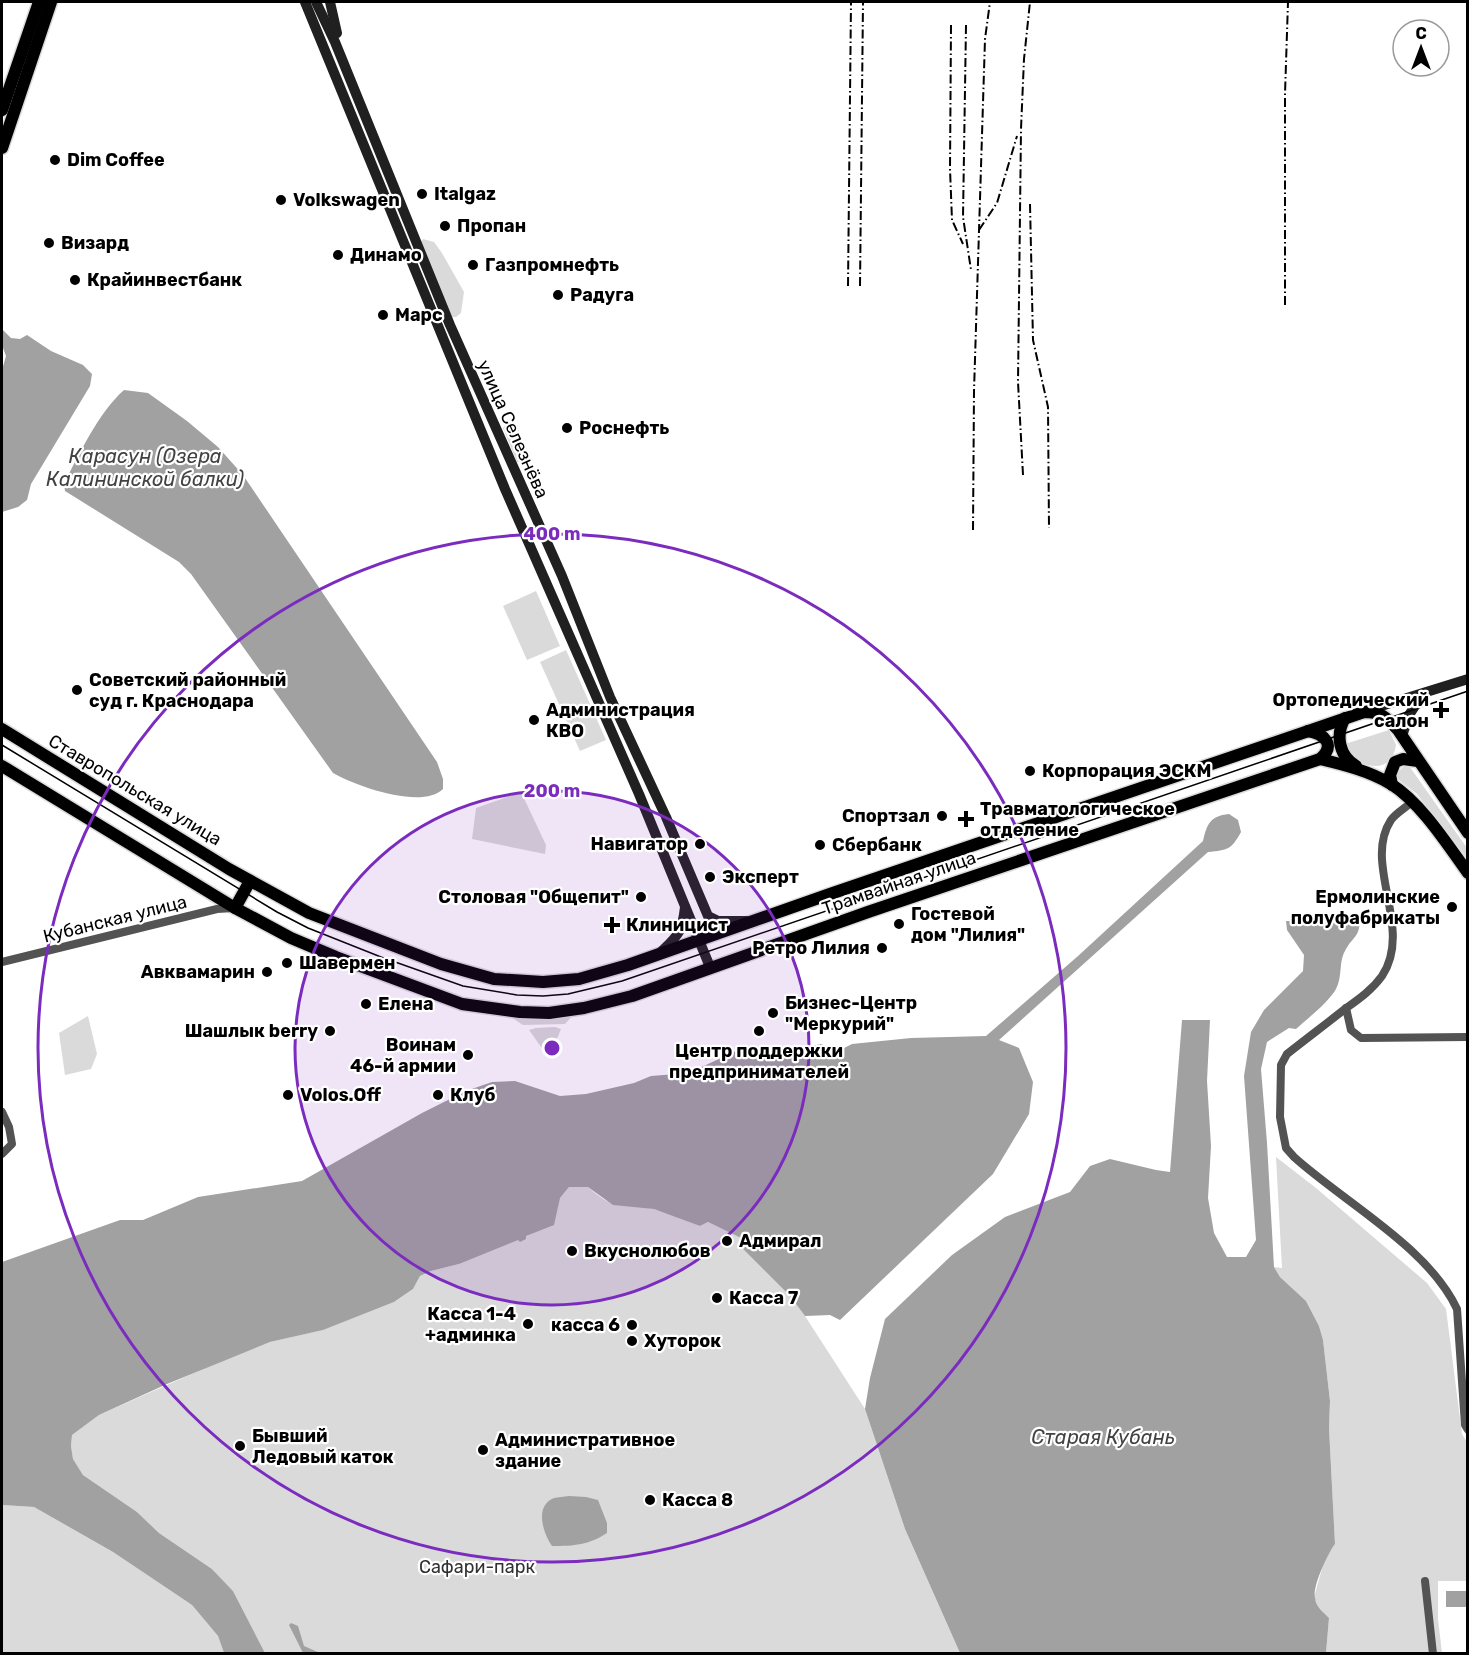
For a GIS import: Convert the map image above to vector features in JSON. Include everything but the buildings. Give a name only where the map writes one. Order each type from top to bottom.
[{"type":"main road","points":[[2,110],[39,2]]},
{"type":"main road","points":[[2,148],[51,2]]},
{"type":"main road","name":"улица Селезнёва","points":[[305,2],[515,514],[685,903],[710,967]]},
{"type":"main road","name":"улица Селезнёва","points":[[330,60],[337,34],[331,3]]},
{"type":"main road","name":"улица Селезнёва","points":[[318,4],[321,12],[327,12],[331,3]]},
{"type":"main road","name":"улица Селезнёва","points":[[318,4],[450,325],[561,576],[618,716],[666,817],[708,916],[718,921],[753,921]]},
{"type":"main road","name":"Трамвайная улица","points":[[543,982],[590,976],[660,954],[1345,718],[1467,679]]},
{"type":"main road","points":[[1402,736],[1411,711],[1424,694]]},
{"type":"main road","points":[[1364,712],[1376,712],[1383,715],[1402,736],[1467,833]]},
{"type":"main road","points":[[1345,718],[1340,734],[1340,748],[1351,763],[1392,785],[1412,802],[1438,832],[1467,873]]},
{"type":"main road","name":"Ставропольская улица","points":[[2,729],[250,881],[309,913],[441,964],[494,979],[543,982]]},
{"type":"main road","points":[[1308,731],[1321,734],[1326,739],[1328,747],[1326,754],[1320,759]]},
{"type":"main road","points":[[1320,759],[1362,770]]},
{"type":"main road","name":"Трамвайная улица","points":[[235,908],[291,938],[462,1004],[520,1012],[549,1013],[609,1003],[1320,759]]},
{"type":"main road","points":[[1392,785],[1390,775],[1395,762],[1403,759],[1418,761]]},
{"type":"main road","points":[[2,766],[235,908],[250,881]]},
{"type":"main road","points":[[660,954],[682,927],[685,903]]},
{"type":"street","points":[[1412,802],[1391,820],[1385,837],[1382,861],[1394,938],[1393,954],[1383,975],[1370,991],[1287,1054],[1281,1065],[1280,1117],[1286,1148],[1302,1164],[1417,1256],[1438,1278],[1457,1309],[1467,1430]]},
{"type":"street","name":"Кубанская улица","points":[[2,962],[217,909],[235,908]]},
{"type":"street","points":[[1346,1008],[1351,1030],[1361,1038],[1467,1037]]},
{"type":"street","points":[[2,1112],[9,1127],[12,1144],[2,1154]]},
{"type":"street","points":[[1425,1581],[1433,1653]]},
{"type":"green space","points":[[423,239],[434,242],[464,292],[461,313],[456,317],[450,317],[419,244]]},
{"type":"green space","points":[[512,416],[532,461],[517,462],[503,428]]},
{"type":"green space","points":[[536,591],[560,646],[527,660],[503,606]]},
{"type":"green space","points":[[566,650],[606,740],[580,751],[540,662]]},
{"type":"green space","points":[[1389,730],[1396,745],[1390,760],[1385,764],[1373,766],[1352,758],[1345,744]]},
{"type":"green space","points":[[1407,763],[1467,848],[1467,858],[1417,794],[1394,776]]},
{"type":"green space","points":[[521,792],[546,845],[545,854],[472,839],[476,808]]},
{"type":"green space","points":[[88,1016],[97,1054],[91,1069],[65,1075],[59,1033]]},
{"type":"green space","points":[[572,1016],[565,1024],[523,1025],[511,1017],[552,1018]]},
{"type":"green space","points":[[555,1027],[561,1029],[549,1058],[529,1030]]},
{"type":"green space","points":[[1276,1157],[1316,1188],[1427,1283],[1446,1309],[1462,1434],[1467,1442],[1468,1581],[1438,1581],[1438,1619],[1442,1653],[1326,1653],[1329,1618],[1319,1609],[1314,1597],[1325,1558],[1335,1544],[1329,1428],[1330,1401],[1323,1340],[1319,1326],[1306,1301],[1280,1277],[1274,1267],[1282,1268]]},
{"type":"green space","name":"Сафари-парк","points":[[569,1187],[588,1187],[613,1204],[654,1209],[700,1226],[708,1222],[743,1239],[742,1248],[790,1296],[865,1409],[905,1529],[960,1653],[265,1653],[233,1591],[212,1569],[159,1533],[137,1512],[83,1475],[73,1459],[72,1435],[99,1415],[270,1342],[322,1330],[394,1302],[413,1289],[420,1276],[459,1264],[560,1198]]},
{"type":"green space","points":[[2,1505],[34,1507],[113,1552],[192,1605],[218,1636],[224,1653],[2,1653]]},
{"type":"water","name":"Карасун (Озера Калининской балки)","points":[[2,329],[11,338],[20,339],[27,335],[51,351],[83,365],[92,374],[90,386],[31,484],[27,500],[18,507],[2,512],[2,370],[6,356],[2,345]]},
{"type":"water","name":"Карасун (Озера Калининской балки)","points":[[124,390],[148,393],[218,447],[243,475],[437,762],[443,779],[443,789],[433,795],[405,797],[357,784],[333,773],[191,574],[179,562],[65,491],[64,484],[90,434],[106,410]]},
{"type":"water","points":[[1229,814],[1238,820],[1241,832],[1231,846],[1225,850],[1208,852],[999,1040],[1019,1048],[1033,1082],[1029,1114],[993,1174],[840,1320],[830,1315],[805,1316],[790,1296],[742,1248],[743,1239],[708,1222],[700,1226],[654,1209],[613,1205],[588,1187],[569,1187],[560,1198],[554,1225],[526,1236],[526,1239],[520,1242],[518,1240],[459,1264],[420,1276],[413,1289],[394,1302],[323,1330],[270,1342],[167,1384],[99,1415],[72,1435],[73,1459],[83,1475],[137,1512],[159,1533],[212,1569],[233,1591],[265,1653],[224,1653],[218,1636],[192,1605],[113,1552],[34,1507],[2,1505],[2,1262],[120,1220],[143,1220],[198,1197],[302,1181],[422,1113],[466,1091],[492,1082],[515,1081],[560,1096],[586,1094],[634,1083],[651,1076],[689,1073],[742,1048],[754,1058],[821,1044],[838,1051],[852,1044],[911,1038],[986,1036],[1078,956],[1203,841],[1206,830],[1213,819]]},
{"type":"water","name":"Старая Кубань","points":[[1286,921],[1360,921],[1357,934],[1342,958],[1336,989],[1323,1005],[1296,1029],[1289,1028],[1267,1042],[1261,1069],[1274,1267],[1280,1277],[1306,1301],[1319,1326],[1323,1340],[1330,1401],[1329,1428],[1335,1544],[1321,1570],[1315,1593],[1317,1604],[1329,1618],[1326,1653],[960,1653],[905,1529],[865,1409],[870,1378],[885,1319],[952,1255],[1005,1217],[1070,1192],[1090,1166],[1110,1159],[1170,1172],[1182,1020],[1210,1020],[1207,1081],[1211,1146],[1208,1198],[1214,1233],[1227,1257],[1246,1257],[1256,1240],[1244,1076],[1251,1032],[1264,1010],[1303,971],[1304,955],[1287,930]]},
{"type":"water","points":[[569,1496],[598,1500],[607,1523],[607,1533],[581,1544],[552,1546],[543,1527],[544,1507],[554,1498]]},
{"type":"water","points":[[1446,1591],[1467,1591],[1467,1607],[1446,1607]]},
{"type":"water","points":[[291,1623],[298,1626],[304,1646],[320,1653],[303,1653],[289,1625]]},
{"type":"tram line","points":[[2,745],[277,912],[308,928],[463,986],[517,995],[543,996],[568,994],[622,981],[1468,691]]},
{"type":"railway","points":[[848,286],[851,2]]},
{"type":"railway","points":[[860,286],[863,2]]},
{"type":"railway","points":[[973,530],[974,391],[985,39],[990,2]]},
{"type":"railway","points":[[1023,475],[1018,382],[1021,129],[1024,59],[1030,2]]},
{"type":"railway","points":[[1285,305],[1285,94],[1288,2]]},
{"type":"railway","points":[[951,25],[952,220],[963,244]]},
{"type":"railway","points":[[966,25],[963,217],[971,270]]},
{"type":"railway","points":[[979,230],[997,203],[1017,136]]},
{"type":"railway","points":[[1030,204],[1033,340],[1048,407],[1049,528]]},
{"type":"place","name":"Dim Coffee","points":[[55,160]]},
{"type":"place","name":"Italgaz","points":[[422,194]]},
{"type":"place","name":"Volkswagen","points":[[281,200]]},
{"type":"place","name":"Пропан","points":[[445,226]]},
{"type":"place","name":"Визард","points":[[49,243]]},
{"type":"place","name":"Динамо","points":[[338,255]]},
{"type":"place","name":"Газпромнефть","points":[[473,265]]},
{"type":"place","name":"Крайинвестбанк","points":[[75,280]]},
{"type":"place","name":"Радуга","points":[[558,295]]},
{"type":"place","name":"Марс","points":[[383,315]]},
{"type":"place","name":"Роснефть","points":[[567,428]]},
{"type":"place","name":"Советский районный суд г. Краснодара","points":[[77,690]]},
{"type":"place","name":"Ортопедический салон","points":[[1441,710]]},
{"type":"place","name":"Администрация КВО","points":[[534,720]]},
{"type":"place","name":"Корпорация ЭСКМ","points":[[1030,771]]},
{"type":"place","name":"Спортзал","points":[[942,816]]},
{"type":"place","name":"Травматологическое отделение","points":[[966,819]]},
{"type":"place","name":"Навигатор","points":[[700,844]]},
{"type":"place","name":"Сбербанк","points":[[820,845]]},
{"type":"place","name":"Эксперт","points":[[710,877]]},
{"type":"place","name":"Столовая \"Общепит\"","points":[[641,897]]},
{"type":"place","name":"Ермолинские полуфабрикаты","points":[[1452,907]]},
{"type":"place","name":"Гостевой дом \"Лилия\"","points":[[899,924]]},
{"type":"place","name":"Клиницист","points":[[612,925]]},
{"type":"place","name":"Ретро Лилия","points":[[882,948]]},
{"type":"place","name":"Шавермен","points":[[287,963]]},
{"type":"place","name":"Авквамарин","points":[[267,972]]},
{"type":"place","name":"Елена","points":[[366,1004]]},
{"type":"place","name":"Бизнес-Центр \"Меркурий\"","points":[[773,1013]]},
{"type":"place","name":"Шашлык berry","points":[[330,1031]]},
{"type":"place","name":"Центр поддержки предпринимателей","points":[[759,1031]]},
{"type":"place","name":"Воинам 46-й армии","points":[[468,1055]]},
{"type":"place","name":"Volos.Off","points":[[288,1095]]},
{"type":"place","name":"Клуб","points":[[438,1095]]},
{"type":"place","name":"Адмирал","points":[[727,1241]]},
{"type":"place","name":"Вкуснолюбов","points":[[572,1251]]},
{"type":"place","name":"Касса 7","points":[[717,1298]]},
{"type":"place","name":"Касса 1-4 +админка","points":[[528,1324]]},
{"type":"place","name":"касса 6","points":[[632,1325]]},
{"type":"place","name":"Хуторок","points":[[632,1341]]},
{"type":"place","name":"Бывший Ледовый каток","points":[[240,1446]]},
{"type":"place","name":"Административное здание","points":[[483,1450]]},
{"type":"place","name":"Касса 8","points":[[650,1500]]}]
